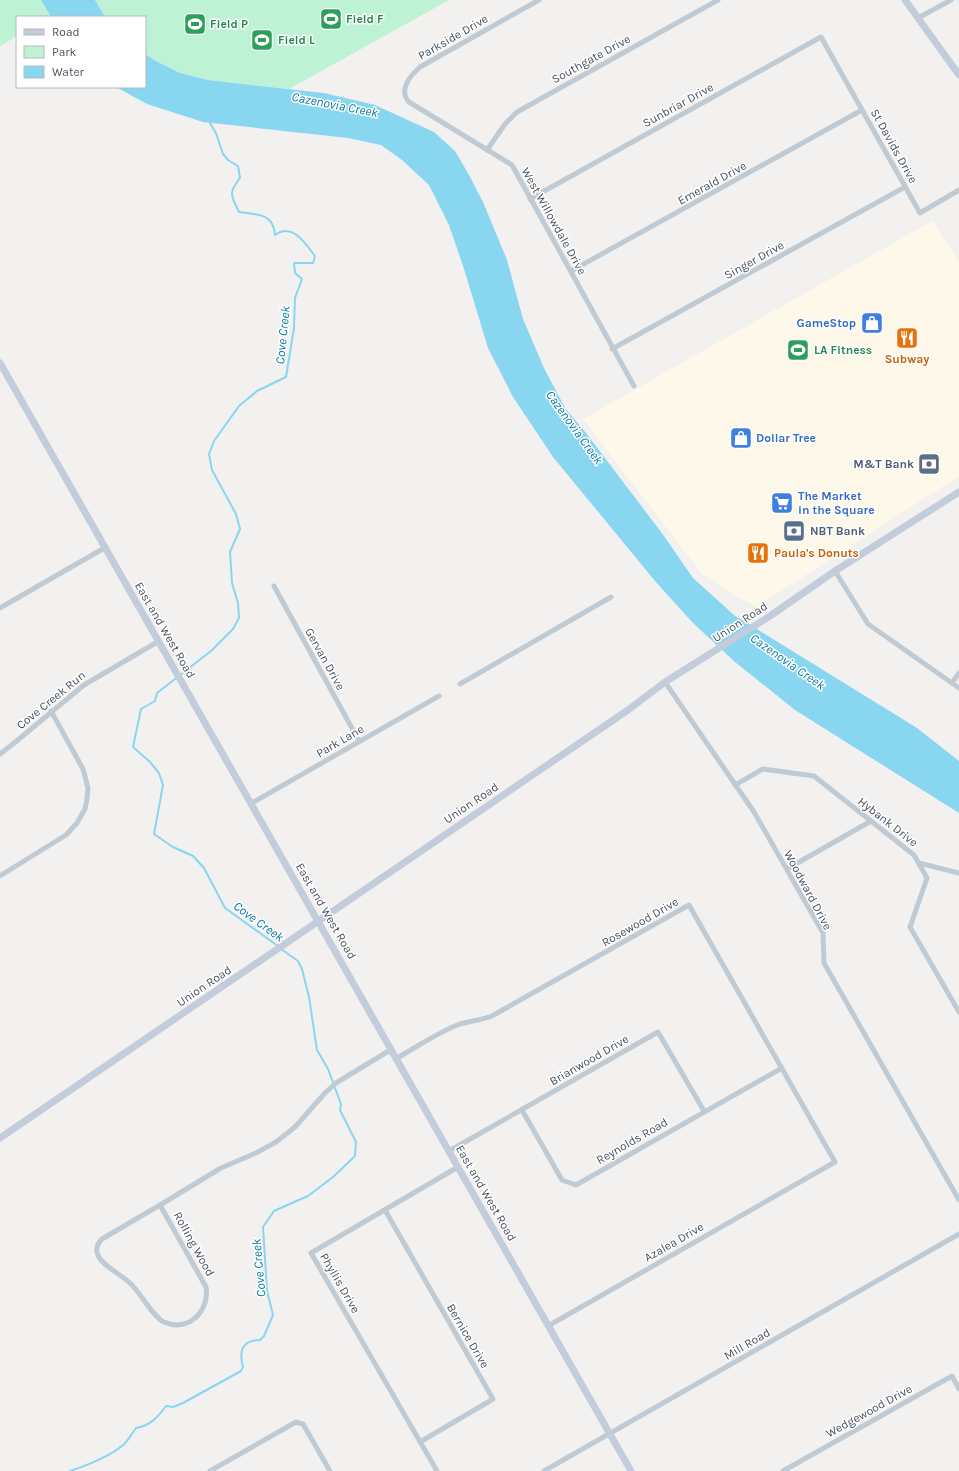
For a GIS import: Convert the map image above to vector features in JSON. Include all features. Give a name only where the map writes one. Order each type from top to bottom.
[{"type":"street","name":"Parkside Drive","points":[[405,87],[409,79],[420,67],[539,0]]},
{"type":"street","name":"Southgate Drive","points":[[487,150],[505,124],[517,112],[718,0]]},
{"type":"street","points":[[905,0],[959,75]]},
{"type":"street","points":[[918,18],[951,0]]},
{"type":"street","name":"Sunbriar Drive","points":[[530,199],[821,37],[829,50]]},
{"type":"street","name":"St Davids Drive","points":[[829,50],[920,213],[959,190]]},
{"type":"street","name":"West Willowdale Drive","points":[[405,87],[405,95],[410,102],[512,165],[571,271],[612,349],[634,386]]},
{"type":"street","name":"Emerald Drive","points":[[571,271],[681,212],[862,110]]},
{"type":"street","name":"Singer Drive","points":[[612,349],[905,187]]},
{"type":"street","name":"East and West Road","points":[[0,363],[632,1471]]},
{"type":"street","name":"Union Road","points":[[0,1138],[628,710],[665,682],[770,616],[959,492]]},
{"type":"street","points":[[0,608],[106,548]]},
{"type":"street","points":[[836,572],[868,624],[959,688]]},
{"type":"street","name":"Gervan Drive","points":[[274,586],[359,741]]},
{"type":"street","points":[[460,684],[611,597]]},
{"type":"street","name":"Cove Creek Run","points":[[0,754],[72,694],[97,676],[159,641]]},
{"type":"street","points":[[952,683],[959,672]]},
{"type":"street","name":"Woodward Drive","points":[[665,682],[754,812],[787,869],[823,933],[824,963],[959,1200]]},
{"type":"street","name":"Park Lane","points":[[252,803],[439,696]]},
{"type":"street","points":[[0,876],[66,835],[77,823],[85,809],[88,788],[83,769],[51,711]]},
{"type":"street","name":"Hybank Drive","points":[[735,785],[763,769],[814,776],[914,855],[927,878],[910,926],[959,1012]]},
{"type":"street","points":[[787,869],[871,821]]},
{"type":"street","points":[[919,863],[959,873]]},
{"type":"street","name":"Rosewood Drive","points":[[397,1058],[451,1028],[492,1016],[689,905],[835,1162],[810,1177]]},
{"type":"street","name":"Brianwood Drive","points":[[450,1151],[658,1032],[704,1111]]},
{"type":"street","name":"Rolling Wood","points":[[160,1205],[206,1287],[207,1299],[202,1311],[198,1316],[187,1322],[171,1324],[159,1318],[131,1283],[103,1262],[98,1255],[97,1246],[102,1238],[221,1168],[261,1151],[276,1142],[295,1127],[325,1093],[336,1083],[392,1049]]},
{"type":"street","name":"Reynolds Road","points":[[522,1110],[562,1180],[576,1185],[782,1068]]},
{"type":"street","name":"Phyllis Drive","points":[[437,1471],[311,1253],[458,1167]]},
{"type":"street","name":"Azalea Drive","points":[[548,1326],[810,1177]]},
{"type":"street","name":"Bernice Drive","points":[[385,1210],[493,1399],[420,1442]]},
{"type":"street","name":"Mill Road","points":[[544,1471],[959,1234]]},
{"type":"street","name":"Wedgewood Drive","points":[[783,1471],[952,1376],[959,1389]]},
{"type":"street","points":[[210,1471],[296,1422],[303,1424],[330,1471]]},
{"type":"shaded area","points":[[932,221],[959,262],[959,476],[756,607],[734,595],[701,573],[583,419]]},
{"type":"green space","points":[[0,0],[41,0],[50,16],[16,16],[16,37],[0,46]]},
{"type":"green space","points":[[95,0],[449,0],[289,89],[208,80],[180,73],[146,55],[146,16],[104,16]]},
{"type":"water","points":[[41,0],[95,0],[104,16],[50,16]]},
{"type":"water","name":"Cazenovia Creek","points":[[146,55],[180,73],[208,80],[324,93],[375,105],[434,132],[455,151],[483,202],[507,260],[523,319],[544,368],[565,408],[586,433],[664,536],[693,578],[734,615],[917,728],[959,761],[959,813],[795,710],[735,662],[692,622],[655,581],[553,457],[513,397],[488,348],[449,225],[429,185],[402,160],[381,145],[348,138],[203,122],[147,104],[118,88],[146,88]]},
{"type":"waterway","name":"Cove Creek","points":[[210,123],[216,133],[223,154],[228,160],[238,166],[240,178],[232,191],[232,195],[239,212],[263,216],[268,219],[274,228],[275,235],[287,231],[298,236],[315,256],[313,263],[294,263],[295,273],[302,279],[295,298],[294,328],[286,377],[257,391],[239,406],[214,441],[209,454],[212,470],[236,514],[240,529],[230,552],[232,583],[238,603],[239,618],[233,629],[211,651],[157,693],[155,701],[141,709],[133,747],[150,762],[159,773],[163,785],[154,834],[173,847],[193,856],[204,868],[225,908],[278,946]]},
{"type":"waterway","name":"Cove Creek","points":[[70,1471],[98,1460],[123,1445],[136,1428],[141,1427],[153,1420],[166,1406],[173,1407],[183,1403],[241,1371],[243,1367],[241,1356],[243,1348],[249,1342],[260,1340],[264,1336],[273,1315],[267,1291],[263,1227],[274,1211],[308,1196],[333,1177],[355,1156],[356,1142],[340,1110],[341,1104],[328,1069],[317,1050],[309,997],[302,969],[298,961],[281,949]]},
{"type":"place","name":"Field F","points":[[331,19]]},
{"type":"place","name":"Field P","points":[[195,24]]},
{"type":"place","name":"Field L","points":[[262,40]]},
{"type":"place","name":"GameStop","points":[[872,323]]},
{"type":"place","name":"Subway","points":[[907,338]]},
{"type":"place","name":"LA Fitness","points":[[798,350]]},
{"type":"place","name":"Dollar Tree","points":[[741,438]]},
{"type":"place","name":"M&T Bank","points":[[929,464]]},
{"type":"place","name":"The Market in the Square","points":[[782,503]]},
{"type":"place","name":"NBT Bank","points":[[794,531]]},
{"type":"place","name":"Paula's Donuts","points":[[758,553]]}]
